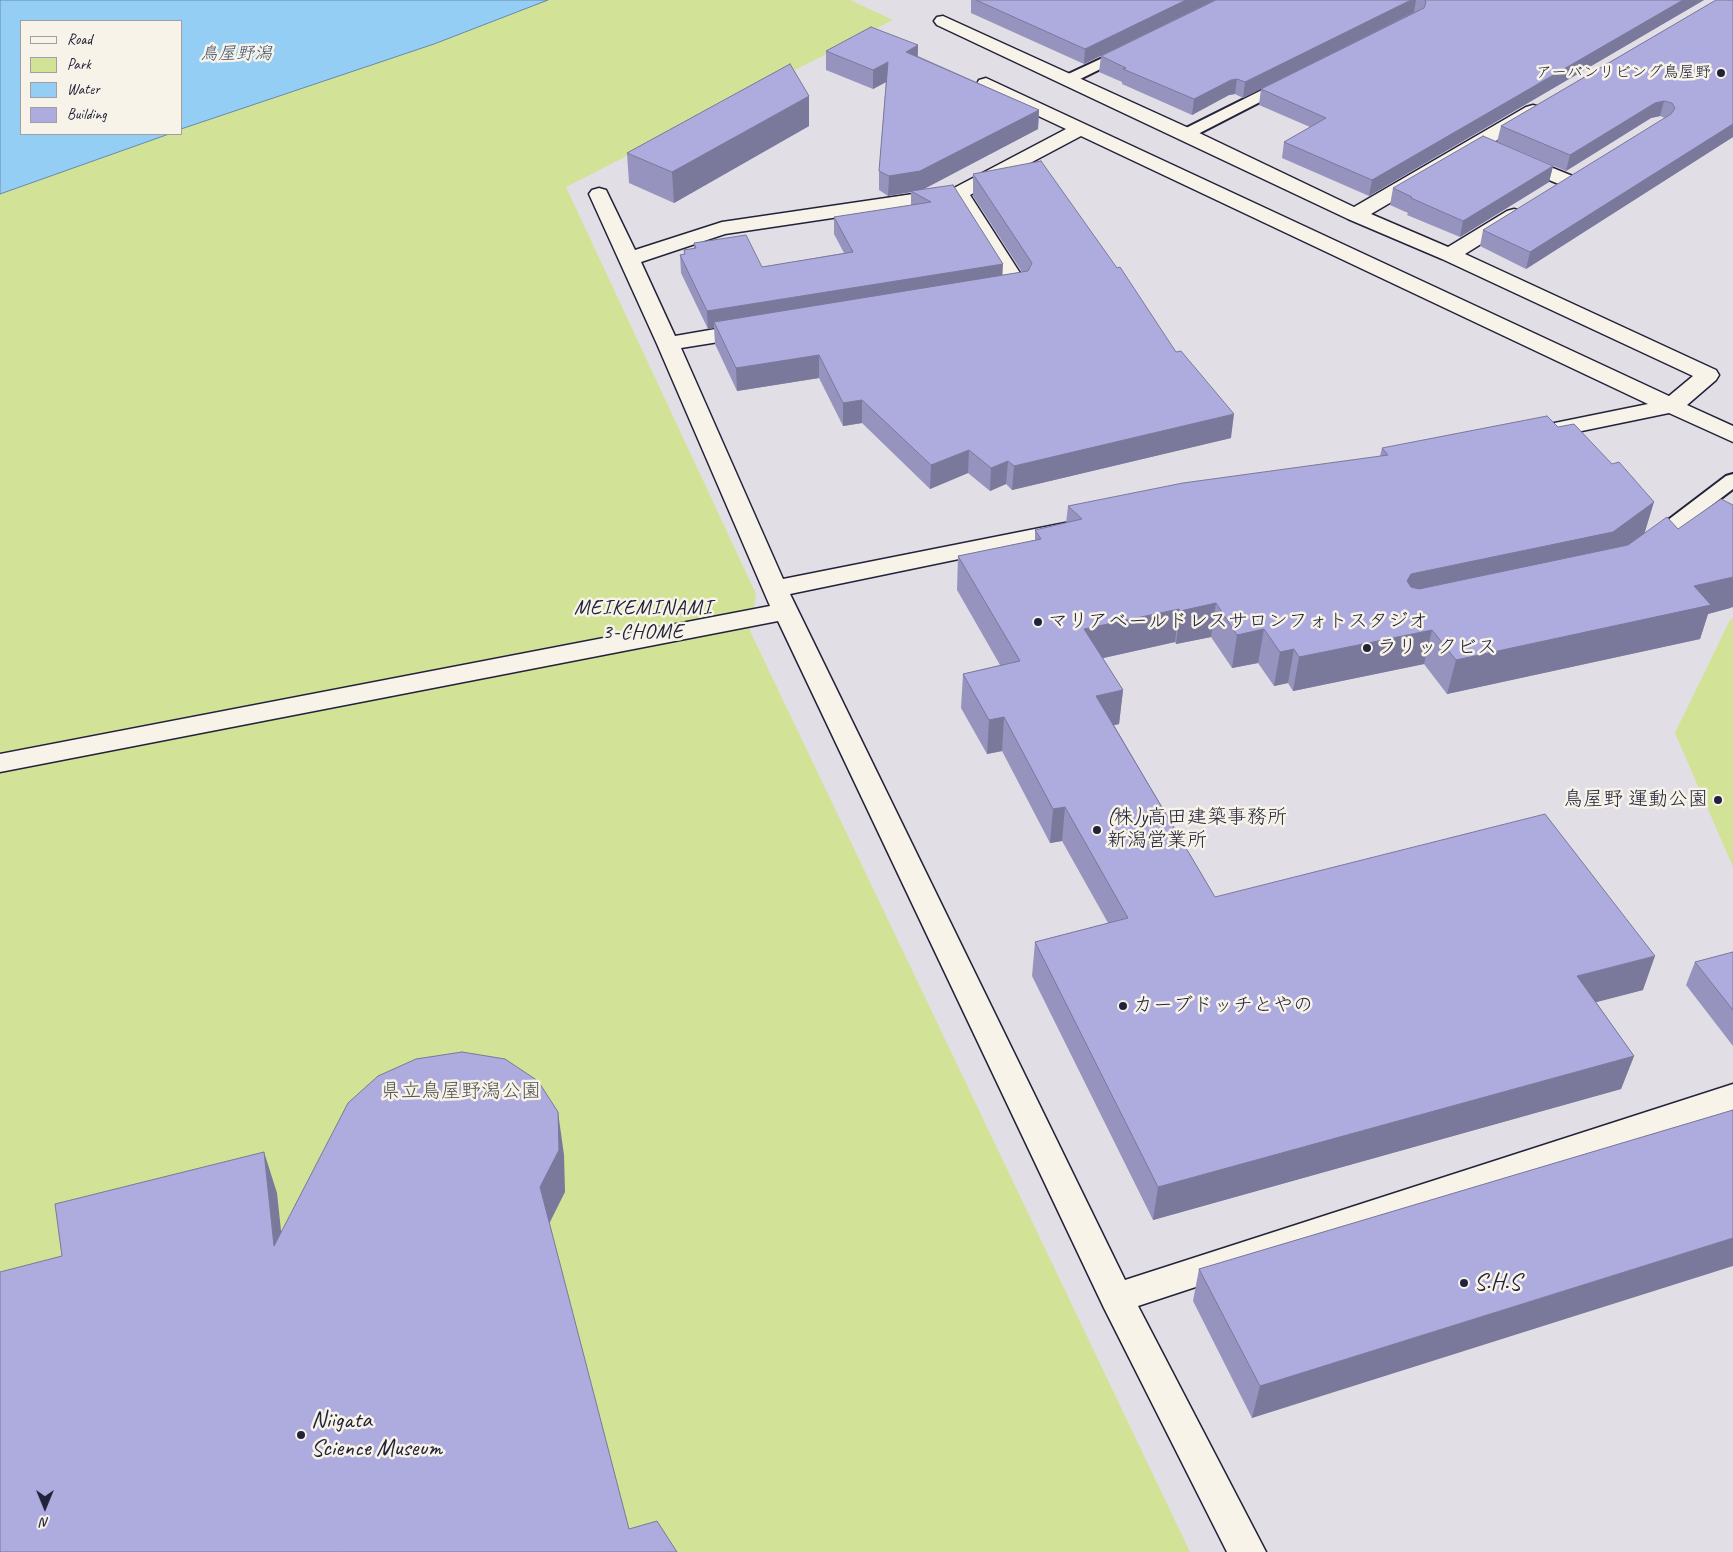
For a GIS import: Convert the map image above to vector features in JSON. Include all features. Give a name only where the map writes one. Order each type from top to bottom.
[{"type":"street","points":[[943,21],[1355,215],[1449,255],[1708,375],[1671,406],[1515,438]]},
{"type":"street","points":[[986,84],[1733,435]]},
{"type":"street","points":[[1355,215],[1545,104]]},
{"type":"street","points":[[629,259],[722,228],[960,193],[1080,129]]},
{"type":"street","points":[[1478,143],[1568,181]]},
{"type":"street","points":[[960,193],[1018,287],[979,293]]},
{"type":"street","points":[[599,194],[668,344],[780,600],[1116,1298],[1247,1552]]},
{"type":"street","points":[[1449,255],[1528,206]]},
{"type":"street","points":[[668,344],[765,328]]},
{"type":"street","points":[[0,763],[780,600],[1096,523]]},
{"type":"street","points":[[1116,1298],[1733,1096]]},
{"type":"lane","points":[[1069,79],[1141,44]]},
{"type":"lane","points":[[1186,134],[1301,76]]},
{"type":"lane","points":[[1634,555],[1733,480]]},
{"type":"green space","name":"県立鳥屋野潟公園","points":[[548,0],[850,0],[893,20],[566,187],[756,594],[750,631],[1190,1552],[0,1552],[0,194],[166,135],[182,135],[182,129]]},
{"type":"green space","name":"鳥屋野 運動公園","points":[[1733,618],[1733,867],[1675,733],[1730,620]]},
{"type":"water","name":"鳥屋野潟","points":[[0,0],[548,0],[434,44],[182,129],[182,20],[20,20],[20,135],[166,135],[0,194]]},
{"type":"building","points":[[976,0],[1186,0],[1085,49]]},
{"type":"building","points":[[1216,0],[1411,0],[1245,82],[1237,79],[1231,80],[1194,99],[1123,69],[1126,68],[1101,56]]},
{"type":"building","points":[[1425,0],[1683,0],[1372,180],[1284,142],[1326,118],[1261,89],[1424,8]]},
{"type":"building","points":[[1716,0],[1733,0],[1733,124],[1530,252],[1483,230],[1671,114],[1675,108],[1672,103],[1664,101],[1655,103],[1570,155],[1501,126]]},
{"type":"building","points":[[871,27],[918,45],[906,52],[1039,110],[920,171],[889,176],[879,171],[888,62],[873,70],[826,51]]},
{"type":"building","points":[[790,64],[809,96],[672,172],[627,153]]},
{"type":"building","points":[[1483,136],[1553,166],[1463,221],[1393,188]]},
{"type":"building","points":[[1041,161],[1117,268],[1120,267],[1176,352],[1181,351],[1234,414],[1014,466],[1008,461],[991,468],[969,450],[931,465],[862,400],[843,403],[819,355],[736,368],[714,322],[1028,271],[1032,263],[973,174]]},
{"type":"building","points":[[953,185],[1003,264],[707,311],[680,255],[685,254],[684,250],[696,248],[694,243],[746,235],[762,267],[853,252],[834,217],[931,202],[911,191]]},
{"type":"building","points":[[1547,416],[1558,427],[1574,424],[1612,464],[1619,462],[1654,502],[1613,532],[1411,574],[1407,581],[1411,587],[1419,589],[1628,545],[1667,517],[1678,529],[1721,499],[1733,505],[1733,577],[1694,586],[1711,605],[1456,660],[1432,630],[1299,657],[1294,649],[1280,652],[1264,629],[1237,635],[1216,603],[1084,629],[1123,690],[1096,696],[1215,897],[1545,814],[1655,956],[1577,976],[1634,1056],[1158,1187],[1035,942],[1128,918],[1065,807],[1053,809],[1004,717],[989,720],[963,674],[1020,661],[958,556],[1041,539],[1035,530],[1082,519],[1068,506],[1183,483],[1388,455],[1382,448]]},
{"type":"building","points":[[1733,952],[1733,1010],[1695,962]]},
{"type":"building","name":"Niigata Science Museum","points":[[462,1052],[505,1059],[538,1081],[558,1112],[559,1150],[540,1187],[629,1529],[657,1521],[677,1552],[0,1552],[0,1272],[62,1256],[55,1204],[264,1152],[274,1246],[348,1103],[378,1076],[416,1059]]},
{"type":"building","name":"S.H.S","points":[[1733,1110],[1733,1238],[1260,1386],[1199,1269]]},
{"type":"place","name":"アーバンリビング鳥屋野","points":[[1721,73]]},
{"type":"place","name":"マリアベールドレスサロンフォトスタジオ","points":[[1038,622]]},
{"type":"place","name":"ラリックビス","points":[[1367,648]]},
{"type":"place","name":"鳥屋野 運動公園","points":[[1718,800]]},
{"type":"place","name":"(株)y高田建築事務所 新潟営業所","points":[[1097,830]]},
{"type":"place","name":"カーブドッチとやの","points":[[1123,1006]]},
{"type":"place","name":"S.H.S","points":[[1464,1283]]},
{"type":"place","name":"Niigata Science Museum","points":[[301,1435]]},
{"type":"district","name":"MEIKEMINAMI 3-CHOME","points":[[643,620]]}]
